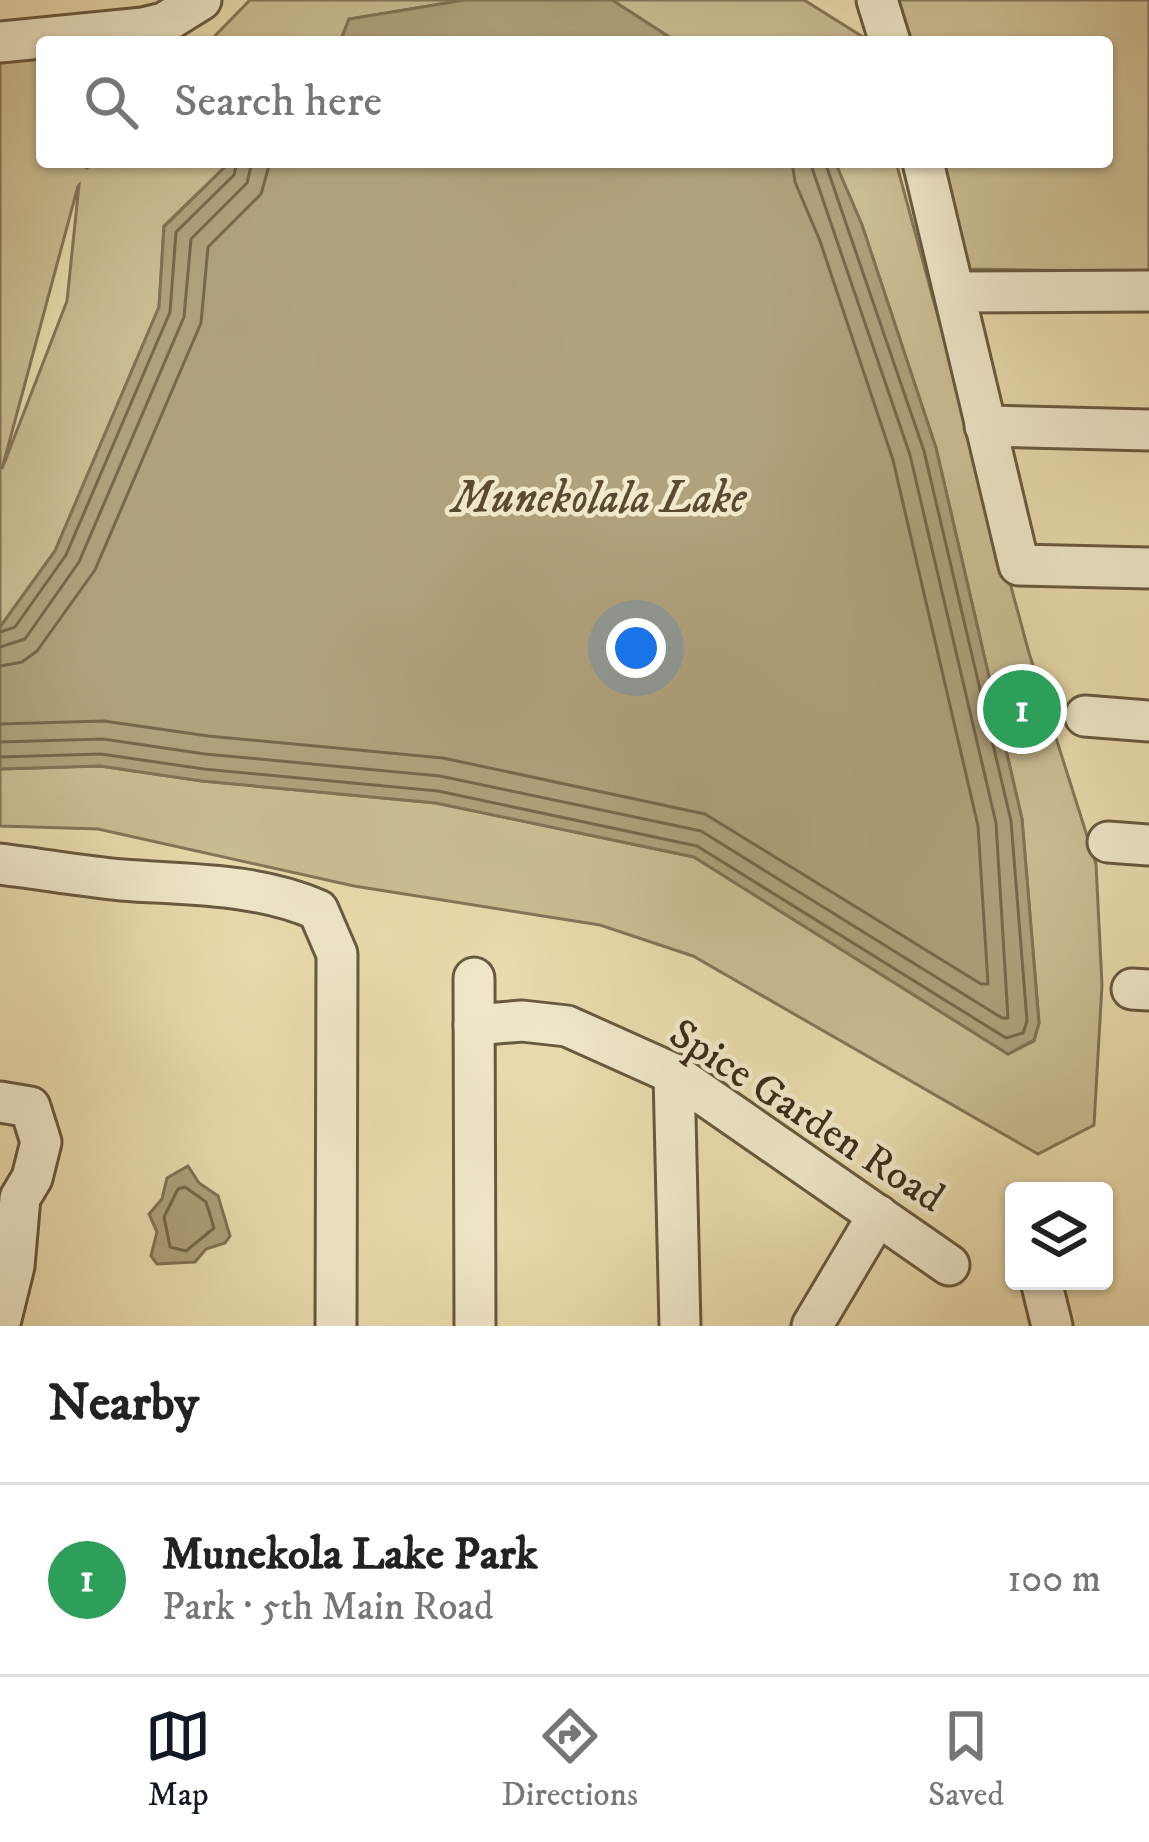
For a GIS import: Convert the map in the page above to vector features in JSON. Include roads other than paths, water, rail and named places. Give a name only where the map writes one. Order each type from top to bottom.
[{"type":"street","points":[[0,16],[130,14],[170,0]]},
{"type":"street","points":[[61,36],[143,28],[164,22],[201,0]]},
{"type":"street","points":[[877,0],[888,36]]},
{"type":"street","points":[[0,42],[36,38]]},
{"type":"street","points":[[925,168],[1019,565],[1149,568]]},
{"type":"street","points":[[956,292],[1149,291]]},
{"type":"street","points":[[985,426],[1149,430]]},
{"type":"street","points":[[1084,716],[1149,721]]},
{"type":"street","points":[[1108,842],[1149,845]]},
{"type":"street","points":[[0,864],[260,892],[318,910],[337,953],[337,1326]]},
{"type":"street","points":[[474,978],[475,1326]]},
{"type":"street","name":"Spice Garden Road","points":[[474,1025],[522,1021],[567,1026],[674,1074],[949,1265]]},
{"type":"street","points":[[674,1074],[680,1326]]},
{"type":"street","points":[[0,1102],[30,1106],[41,1142],[32,1178],[20,1198],[14,1266],[0,1323]]},
{"type":"street","points":[[812,1326],[878,1214]]},
{"type":"street","points":[[1043,1290],[1052,1326]]},
{"type":"water","points":[[465,0],[612,0],[668,36],[342,36],[349,19]]},
{"type":"water","name":"Munekolala Lake","points":[[224,168],[838,168],[862,225],[936,448],[1022,819],[1039,1023],[1034,1040],[1008,1054],[694,857],[436,803],[202,781],[100,766],[0,769],[0,627],[55,551],[159,307],[164,227]]},
{"type":"water","points":[[188,1166],[199,1183],[218,1196],[230,1236],[225,1243],[206,1249],[195,1262],[157,1264],[151,1256],[157,1232],[149,1214],[162,1199],[167,1178]]},
{"type":"place","name":"Munekola Lake Park","points":[[1022,709]]}]
